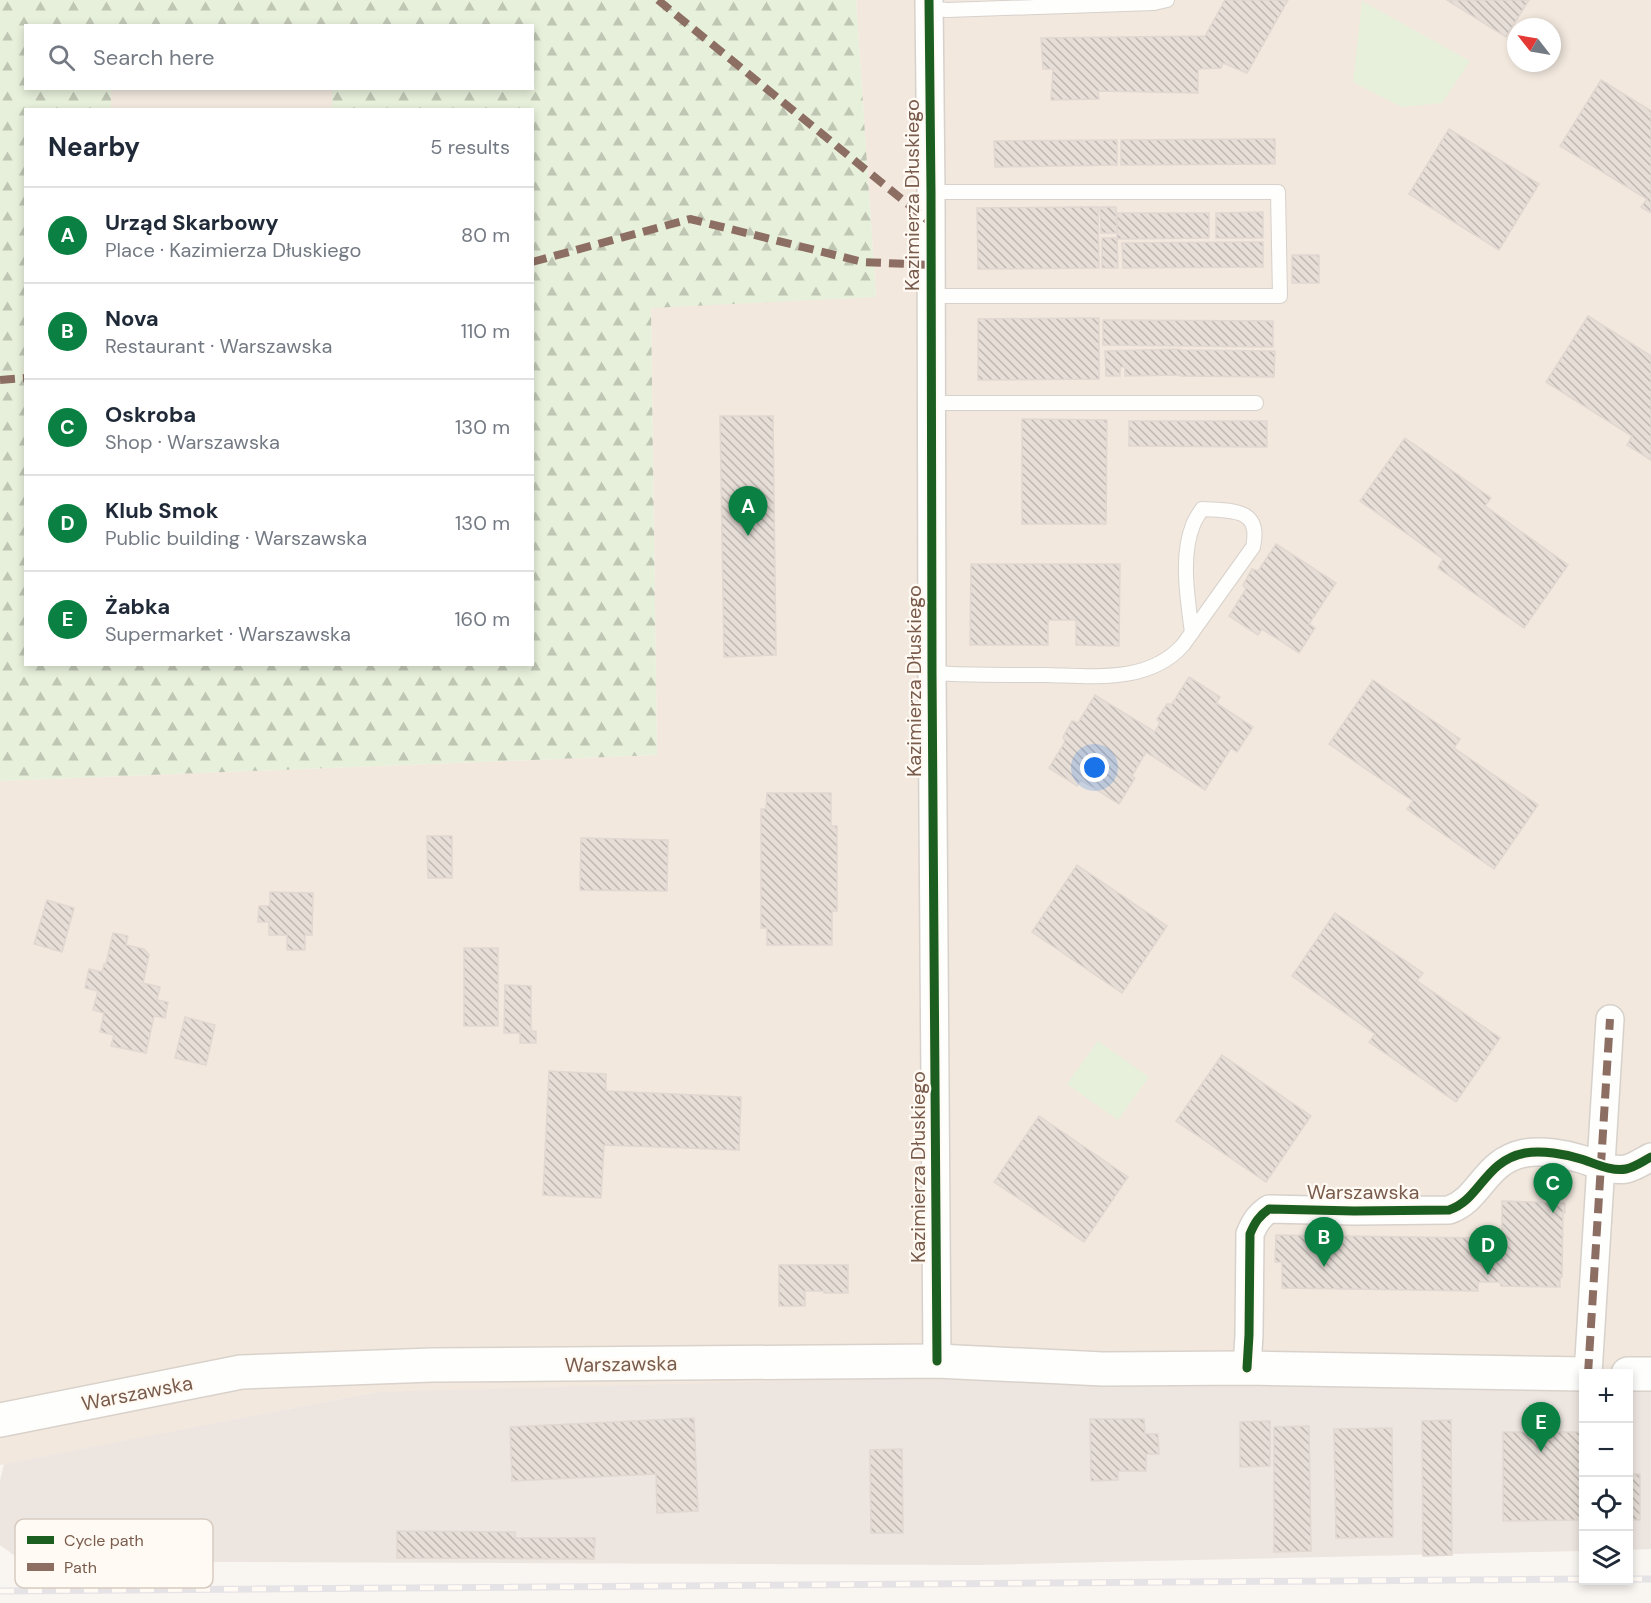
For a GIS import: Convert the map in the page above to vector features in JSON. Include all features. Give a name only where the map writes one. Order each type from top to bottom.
[{"type":"main road","name":"Warszawska","points":[[0,1420],[241,1372],[432,1365],[937,1361],[1103,1369],[1247,1368],[1579,1374]]},
{"type":"main road","points":[[1633,1374],[1651,1374]]},
{"type":"street","name":"Kazimierza Dłuskiego","points":[[929,4],[937,1361]]},
{"type":"street","points":[[1588,1369],[1610,1019]]},
{"type":"street","name":"Warszawska","points":[[1247,1368],[1250,1234],[1254,1222],[1269,1209],[1449,1210],[1455,1208],[1501,1162],[1510,1157],[1527,1153],[1546,1153],[1601,1165]]},
{"type":"street","points":[[1601,1165],[1618,1170],[1626,1169],[1651,1156]]},
{"type":"lane","points":[[929,4],[947,9],[1143,4],[1167,0]]},
{"type":"lane","points":[[931,192],[1278,192],[1280,297],[931,296]]},
{"type":"lane","points":[[930,403],[1256,403]]},
{"type":"lane","points":[[932,673],[1118,676],[1162,663],[1176,653],[1192,633],[1253,547],[1256,536],[1247,515],[1202,509],[1193,523],[1187,544],[1186,587],[1192,633]]},
{"type":"shaded area","points":[[856,0],[1651,0],[1651,1391],[1633,1391],[1633,1369],[1579,1369],[1579,1374],[377,1392],[0,1465],[0,781],[657,755],[651,307],[876,297]]},
{"type":"shaded area","points":[[111,90],[332,90],[332,108],[111,108]]},
{"type":"shaded area","points":[[974,1376],[1579,1390],[1579,1551],[977,1565],[213,1562],[213,1519],[15,1519],[15,1556],[0,1545],[0,1481],[4,1464],[377,1392]]},
{"type":"shaded area","points":[[1633,1391],[1651,1391],[1651,1549],[1633,1550]]},
{"type":"green space","points":[[0,0],[856,0],[876,297],[651,308],[657,755],[0,781]]},
{"type":"green space","points":[[1362,1],[1470,61],[1442,103],[1402,107],[1353,82]]},
{"type":"green space","points":[[1098,1041],[1149,1077],[1118,1120],[1067,1084]]},
{"type":"building","points":[[1225,0],[1288,0],[1247,73],[1223,63],[1221,68],[1198,69],[1198,93],[1098,91],[1099,99],[1051,100],[1053,69],[1043,69],[1041,38],[1205,36]]},
{"type":"building","points":[[1447,0],[1529,0],[1518,18],[1507,18],[1506,37]]},
{"type":"building","points":[[1601,80],[1651,111],[1651,213],[1641,207],[1647,199],[1560,146]]},
{"type":"building","points":[[1449,129],[1539,184],[1499,250],[1409,194]]},
{"type":"building","points":[[1275,139],[1275,164],[1121,165],[1121,140]]},
{"type":"building","points":[[1117,140],[1117,165],[995,167],[994,141]]},
{"type":"building","points":[[1098,207],[1099,268],[978,269],[977,208]]},
{"type":"building","points":[[1100,207],[1116,207],[1117,233],[1101,233]]},
{"type":"building","points":[[1263,212],[1263,238],[1216,238],[1216,213]]},
{"type":"building","points":[[1117,213],[1209,213],[1209,238],[1117,239]]},
{"type":"building","points":[[1102,238],[1117,238],[1118,268],[1102,268]]},
{"type":"building","points":[[1263,242],[1263,267],[1123,268],[1122,243]]},
{"type":"building","points":[[1292,255],[1319,255],[1319,283],[1292,283]]},
{"type":"building","points":[[1588,316],[1651,356],[1651,460],[1627,445],[1632,436],[1546,382]]},
{"type":"building","points":[[1099,318],[1099,379],[978,380],[978,319]]},
{"type":"building","points":[[1103,320],[1273,321],[1273,347],[1103,345]]},
{"type":"building","points":[[1180,349],[1275,351],[1274,377],[1125,376],[1125,367],[1120,367],[1120,376],[1106,376],[1105,351]]},
{"type":"building","points":[[720,416],[773,416],[776,655],[724,657]]},
{"type":"building","points":[[1022,419],[1107,420],[1106,524],[1022,524]]},
{"type":"building","points":[[1129,421],[1267,421],[1267,447],[1129,446]]},
{"type":"building","points":[[1405,438],[1491,498],[1485,506],[1568,565],[1524,628],[1438,568],[1443,559],[1360,501]]},
{"type":"building","points":[[1276,544],[1336,583],[1309,624],[1315,628],[1299,653],[1262,629],[1258,635],[1229,616],[1246,589],[1243,585],[1252,569],[1258,571]]},
{"type":"building","points":[[971,564],[1120,564],[1119,646],[1076,645],[1076,620],[1048,620],[1048,645],[970,645]]},
{"type":"building","points":[[1189,677],[1220,697],[1216,703],[1253,727],[1237,752],[1231,748],[1205,790],[1146,752],[1132,776],[1135,778],[1119,804],[1081,780],[1077,786],[1049,768],[1065,742],[1063,737],[1072,721],[1078,723],[1095,695],[1155,732],[1160,723],[1157,719],[1167,704],[1172,704]]},
{"type":"building","points":[[1373,680],[1460,739],[1454,748],[1538,805],[1494,869],[1407,809],[1413,801],[1329,744]]},
{"type":"building","points":[[767,793],[831,793],[831,826],[837,826],[837,911],[832,911],[832,945],[767,945],[767,928],[761,928],[761,809],[766,809]]},
{"type":"building","points":[[427,836],[452,836],[452,878],[428,878]]},
{"type":"building","points":[[581,838],[668,840],[667,891],[580,890]]},
{"type":"building","points":[[1077,865],[1167,926],[1122,993],[1032,932]]},
{"type":"building","points":[[270,892],[313,893],[312,935],[305,935],[305,950],[287,950],[287,935],[269,935],[269,922],[258,922],[259,906],[270,906]]},
{"type":"building","points":[[47,900],[74,908],[62,952],[34,944]]},
{"type":"building","points":[[1335,913],[1423,973],[1417,981],[1500,1038],[1456,1102],[1369,1042],[1375,1034],[1292,976]]},
{"type":"building","points":[[113,933],[128,936],[126,945],[144,949],[149,955],[143,983],[160,987],[157,1000],[168,1002],[165,1018],[154,1016],[146,1053],[111,1046],[114,1035],[100,1032],[104,1013],[93,1010],[98,991],[85,988],[89,969],[102,972]]},
{"type":"building","points":[[464,948],[498,948],[498,1026],[464,1026]]},
{"type":"building","points":[[505,985],[531,986],[531,1031],[536,1031],[536,1043],[520,1043],[520,1033],[504,1033]]},
{"type":"building","points":[[185,1017],[215,1025],[206,1065],[175,1058]]},
{"type":"building","points":[[1222,1055],[1311,1116],[1266,1182],[1176,1121]]},
{"type":"building","points":[[549,1071],[606,1074],[606,1091],[741,1097],[739,1150],[604,1145],[601,1198],[543,1195]]},
{"type":"building","points":[[1039,1116],[1128,1177],[1084,1242],[994,1182]]},
{"type":"building","points":[[1502,1201],[1565,1203],[1560,1287],[1501,1286],[1500,1282],[1478,1282],[1478,1291],[1282,1288],[1282,1262],[1275,1262],[1276,1235],[1478,1238],[1478,1249],[1502,1250]]},
{"type":"building","points":[[779,1265],[848,1265],[848,1293],[805,1291],[805,1306],[779,1306]]},
{"type":"building","points":[[694,1418],[698,1511],[657,1513],[656,1474],[512,1481],[510,1427]]},
{"type":"building","points":[[1090,1419],[1144,1419],[1145,1434],[1158,1434],[1159,1454],[1146,1454],[1146,1471],[1118,1471],[1118,1480],[1091,1481]]},
{"type":"building","points":[[1451,1420],[1452,1555],[1423,1556],[1422,1421]]},
{"type":"building","points":[[1270,1421],[1270,1466],[1240,1467],[1240,1422]]},
{"type":"building","points":[[1309,1426],[1311,1551],[1274,1552],[1274,1427]]},
{"type":"building","points":[[1392,1428],[1393,1537],[1336,1538],[1334,1429]]},
{"type":"building","points":[[1503,1432],[1579,1432],[1579,1520],[1503,1521]]},
{"type":"building","points":[[902,1449],[903,1533],[871,1533],[870,1450]]},
{"type":"building","points":[[1633,1474],[1640,1474],[1640,1520],[1633,1520]]},
{"type":"building","points":[[397,1531],[515,1532],[515,1538],[595,1538],[594,1559],[397,1558]]},
{"type":"railway","points":[[0,1591],[1579,1579]]},
{"type":"railway","points":[[1633,1579],[1651,1579]]},
{"type":"marked path","points":[[658,0],[931,223]]},
{"type":"marked path","points":[[534,261],[690,219],[863,262],[931,265]]},
{"type":"marked path","points":[[0,380],[24,378]]},
{"type":"marked path","points":[[1588,1369],[1610,1019]]},
{"type":"cycle path","points":[[929,0],[937,1361]]},
{"type":"cycle path","points":[[1247,1368],[1250,1234],[1258,1220],[1269,1209],[1449,1210],[1469,1198],[1500,1164],[1511,1157],[1525,1153],[1561,1154],[1621,1170],[1633,1167],[1651,1157]]},
{"type":"place","name":"Urząd Skarbowy","points":[[748,536]]},
{"type":"place","name":"Oskroba","points":[[1553,1213]]},
{"type":"place","name":"Nova","points":[[1324,1267]]},
{"type":"place","name":"Klub Smok","points":[[1488,1275]]},
{"type":"place","name":"Żabka","points":[[1541,1452]]}]
